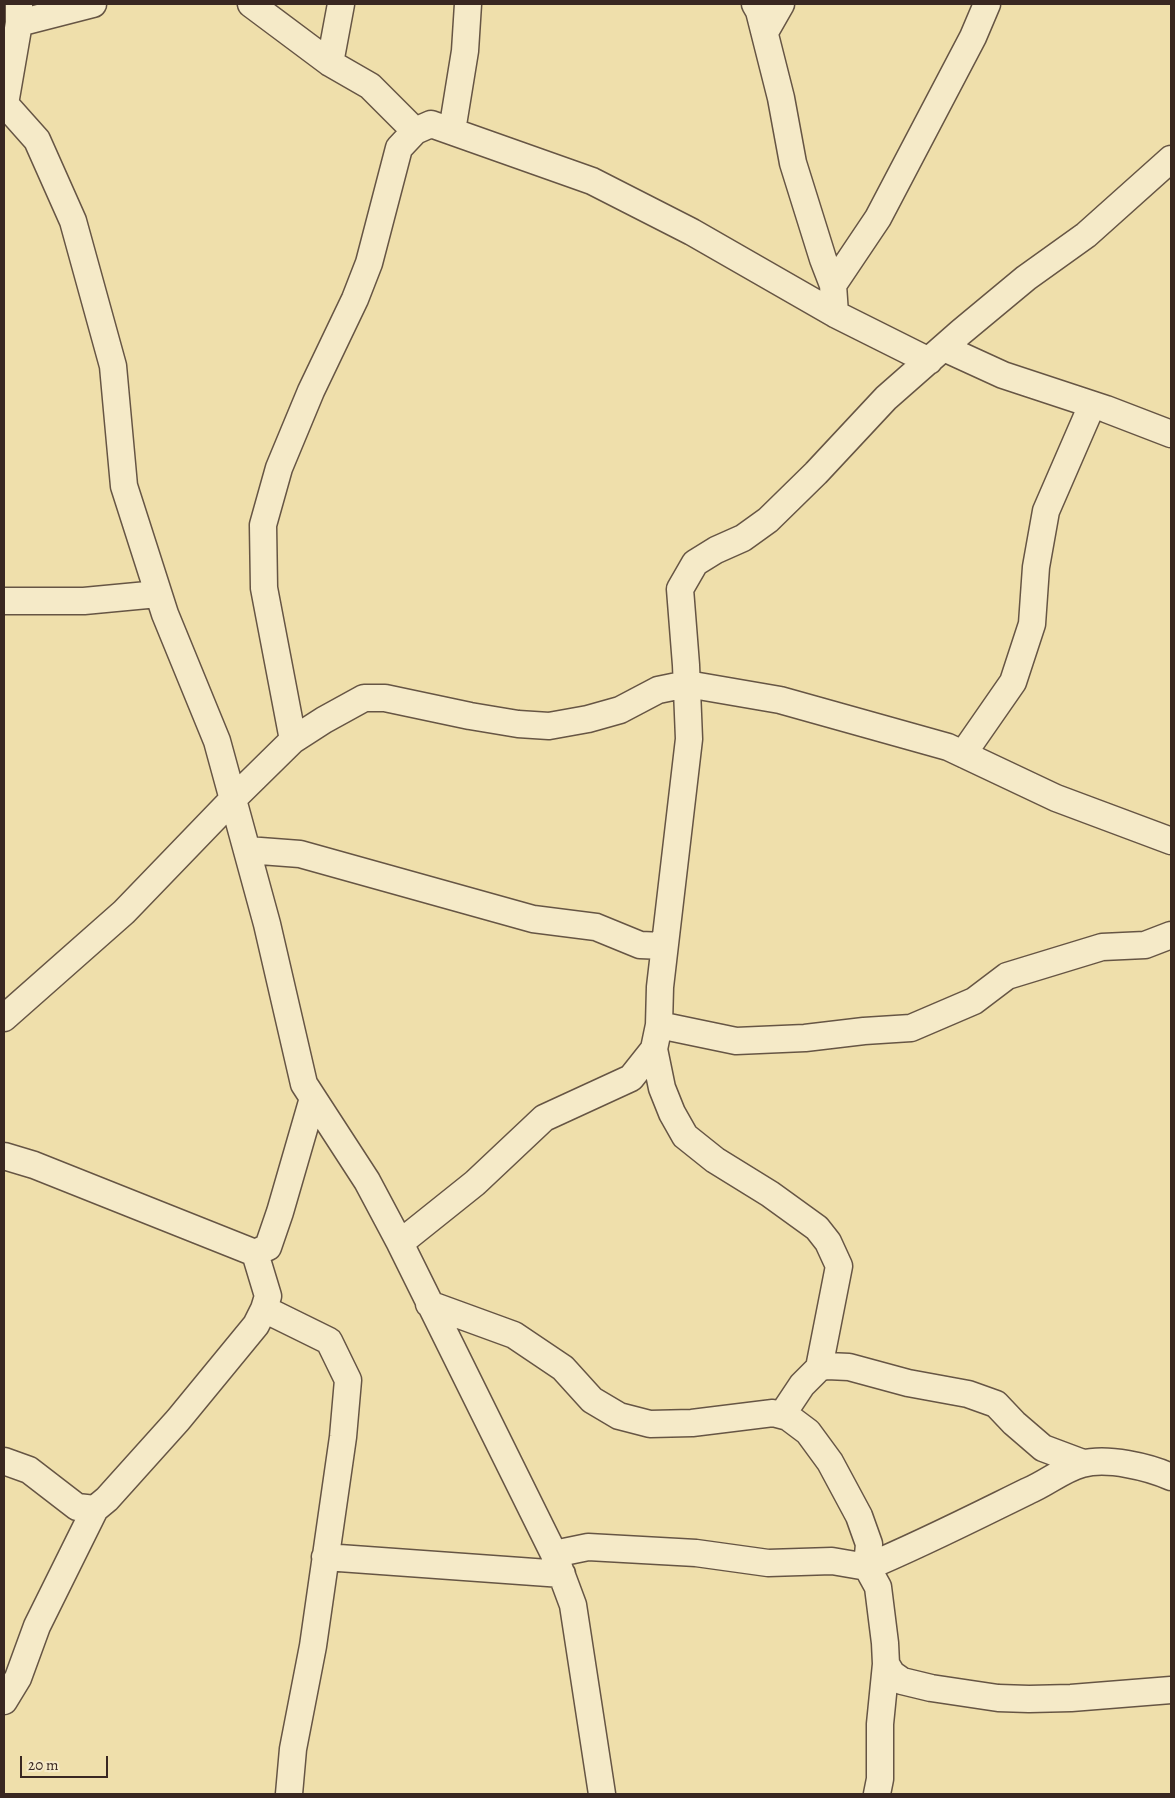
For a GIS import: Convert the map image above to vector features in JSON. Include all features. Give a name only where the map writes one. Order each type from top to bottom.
[{"type":"street","points":[[93,4],[19,14],[4,104],[37,140],[73,221],[113,366],[124,486],[164,614],[217,742],[267,924],[304,1084],[367,1181],[400,1243],[558,1564],[572,1605],[602,1794]]},
{"type":"street","points":[[251,4],[330,63],[370,86],[415,131]]},
{"type":"street","points":[[330,63],[341,4]]},
{"type":"street","points":[[452,131],[465,51],[468,4]]},
{"type":"street","points":[[755,4],[759,11],[781,98],[793,163],[833,285],[835,314]]},
{"type":"street","points":[[764,32],[781,4]]},
{"type":"street","points":[[833,285],[878,218],[972,37],[986,4]]},
{"type":"street","points":[[293,740],[264,588],[263,525],[278,468],[311,391],[355,299],[369,263],[399,148],[415,131],[431,124],[592,182],[692,232],[835,314],[937,354],[1092,405],[1171,434]]},
{"type":"street","points":[[819,1368],[839,1266],[828,1242],[817,1228],[770,1194],[715,1160],[685,1136],[672,1113],[662,1088],[656,1037],[664,946],[689,739],[680,589],[695,563],[716,550],[744,538],[768,520],[816,473],[886,398],[1026,278],[1086,235],[1171,159]]},
{"type":"street","points":[[963,754],[1013,682],[1032,624],[1036,567],[1046,511],[1092,405]]},
{"type":"street","points":[[4,601],[84,601],[158,594]]},
{"type":"street","points":[[4,1018],[124,912],[293,740],[364,698],[385,698],[470,716],[518,724],[550,726],[588,719],[620,710],[658,690],[687,684],[780,700],[948,747],[1056,798],[1171,841]]},
{"type":"street","points":[[247,850],[300,854],[533,918],[596,928],[640,945],[664,946]]},
{"type":"street","points":[[656,1037],[736,1041],[805,1038],[911,1028],[974,1000],[1007,976],[1102,947],[1145,945],[1171,935]]},
{"type":"street","points":[[400,1243],[475,1183],[544,1118],[631,1078],[656,1037]]},
{"type":"street","points":[[4,1156],[34,1164],[255,1253],[268,1247],[313,1098]]},
{"type":"street","points":[[4,1701],[18,1678],[37,1626],[95,1508],[107,1499],[178,1420],[256,1325],[268,1296],[255,1253]]},
{"type":"street","points":[[429,1304],[514,1335],[564,1368],[592,1400],[619,1416],[650,1424],[692,1423],[773,1413],[788,1417],[808,1432],[830,1462],[870,1544],[867,1567],[878,1587],[886,1664],[880,1724],[880,1779],[877,1794]]},
{"type":"street","points":[[264,1309],[329,1341],[348,1380],[343,1438],[313,1646],[293,1749],[289,1794]]},
{"type":"street","points":[[782,1415],[802,1385],[819,1368],[828,1366],[849,1367],[908,1383],[968,1394],[996,1404],[1014,1423],[1043,1448],[1084,1463]]},
{"type":"street","points":[[4,1461],[30,1470],[77,1506],[95,1508]]},
{"type":"street","points":[[325,1557],[558,1564],[588,1547],[696,1553],[768,1563],[832,1561],[867,1567],[908,1550],[1032,1490],[1061,1472],[1084,1463],[1109,1462],[1155,1470],[1171,1477]]},
{"type":"street","points":[[886,1664],[892,1674],[902,1681],[931,1688],[998,1698],[1071,1698],[1171,1690]]}]
